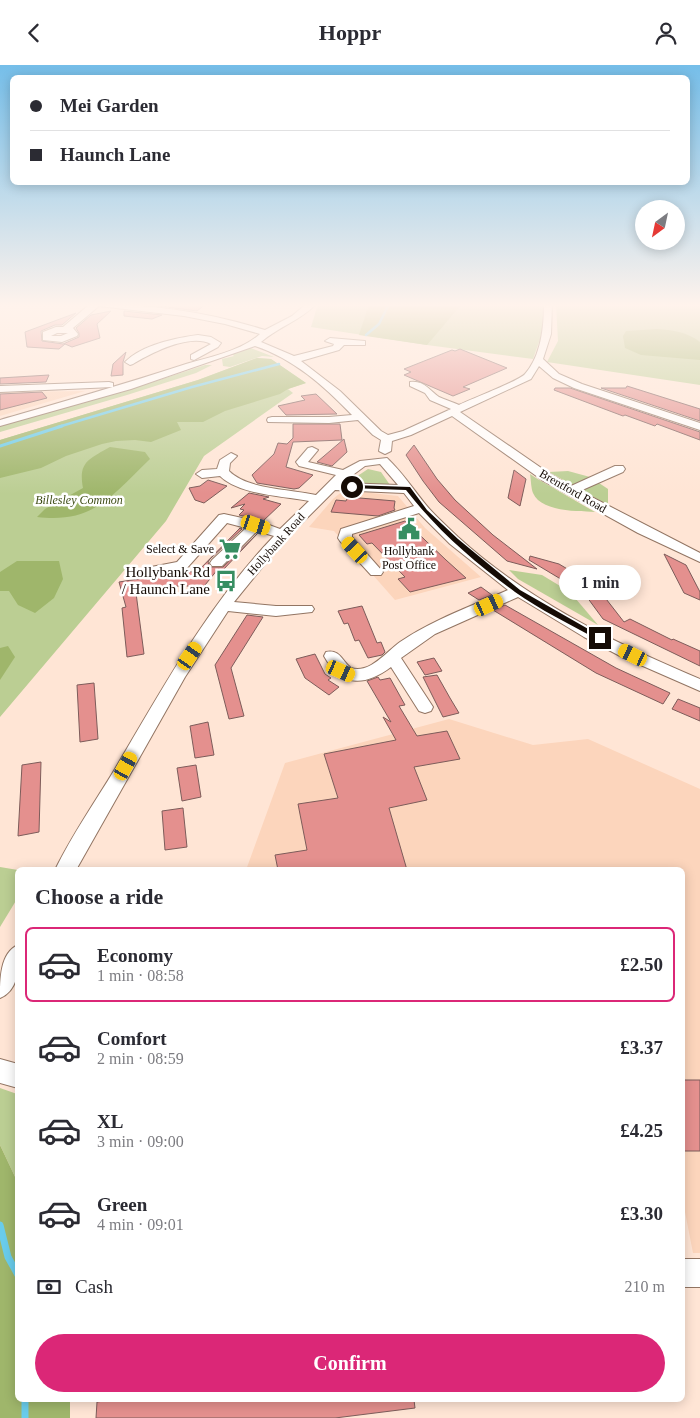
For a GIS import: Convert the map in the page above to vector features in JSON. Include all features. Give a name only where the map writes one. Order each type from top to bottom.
[{"type":"street","points":[[0,423],[189,367]]},
{"type":"street","points":[[10,432],[96,407],[217,367]]},
{"type":"street","points":[[302,367],[320,380],[377,433],[387,439],[407,433],[518,383],[528,375],[534,367]]},
{"type":"street","points":[[545,367],[556,377]]},
{"type":"street","points":[[528,375],[556,377],[700,427]]},
{"type":"street","points":[[489,383],[482,387],[497,393]]},
{"type":"street","name":"Brentford Road","points":[[414,384],[429,391],[434,398],[456,411],[526,464],[636,526],[700,558]]},
{"type":"street","points":[[0,389],[109,385],[126,387]]},
{"type":"street","points":[[272,420],[329,420],[360,417]]},
{"type":"street","points":[[387,439],[383,460],[422,508],[456,541],[518,591],[584,630],[700,685]]},
{"type":"street","points":[[312,450],[302,462],[304,464],[347,474]]},
{"type":"street","points":[[223,472],[224,462],[231,456]]},
{"type":"street","name":"Hollybank Road","points":[[67,867],[182,667],[223,606],[284,534],[319,499],[361,464],[383,460]]},
{"type":"street","points":[[571,490],[619,469]]},
{"type":"street","points":[[202,474],[223,472]]},
{"type":"street","points":[[223,472],[241,484],[319,499]]},
{"type":"street","points":[[334,486],[408,489]]},
{"type":"street","points":[[376,572],[345,539],[346,532],[422,508]]},
{"type":"street","points":[[152,571],[182,565],[224,518],[284,534]]},
{"type":"street","points":[[217,563],[256,525]]},
{"type":"street","points":[[332,656],[341,671],[351,675],[367,673],[393,658],[403,648],[434,629],[518,591]]},
{"type":"street","points":[[223,606],[276,611],[306,609]]},
{"type":"street","points":[[393,658],[425,707]]},
{"type":"street","points":[[0,987],[15,960]]},
{"type":"street","points":[[0,1071],[15,1075]]},
{"type":"street","points":[[685,1273],[700,1273]]},
{"type":"shaded area","points":[[85,391],[0,416],[0,392]]},
{"type":"shaded area","points":[[344,490],[398,496],[425,528],[481,577],[395,600],[334,531],[309,527],[333,499]]},
{"type":"shaded area","points":[[449,719],[533,745],[588,739],[700,789],[700,1253],[693,1253],[685,1212],[685,867],[247,867],[285,763]]},
{"type":"green space","points":[[198,367],[208,367],[196,373],[127,395],[0,432],[0,424],[147,384]]},
{"type":"green space","name":"Billesley Common","points":[[232,367],[283,367],[306,383],[288,389],[293,393],[204,456],[166,521],[0,717],[0,440],[198,380]]},
{"type":"green space","points":[[232,367],[283,367],[306,383],[280,394],[225,411],[203,422],[177,422],[181,430],[151,442],[135,440],[102,444],[66,456],[41,468],[0,478],[0,440],[198,380]]},
{"type":"green space","points":[[581,367],[700,367],[700,385]]},
{"type":"green space","points":[[110,447],[145,452],[150,459],[113,495],[88,511],[73,516],[57,518],[37,517],[45,509],[83,488],[82,472],[87,462]]},
{"type":"green space","points":[[368,469],[381,472],[390,485],[354,483],[359,475]]},
{"type":"green space","points":[[568,471],[590,477],[608,489],[608,505],[549,472]]},
{"type":"green space","points":[[530,474],[595,512],[570,511],[544,504],[533,493]]},
{"type":"green space","points":[[17,561],[59,561],[63,579],[54,598],[35,613],[18,605],[9,591],[0,591],[0,572]]},
{"type":"green space","points":[[509,570],[542,575],[570,592],[598,625],[518,579]]},
{"type":"green space","points":[[8,646],[15,657],[0,680],[0,648]]},
{"type":"green space","points":[[0,867],[15,870],[15,902],[0,927]]},
{"type":"green space","points":[[0,1088],[15,1093],[15,1177],[0,1145]]},
{"type":"green space","points":[[0,1145],[15,1177],[15,1402],[70,1402],[70,1418],[0,1418]]},
{"type":"building","points":[[112,367],[123,367],[123,375],[111,376]]},
{"type":"building","points":[[409,367],[507,368],[463,387],[470,389],[453,396],[404,375],[411,372],[404,369]]},
{"type":"building","points":[[49,375],[46,382],[0,384],[0,378]]},
{"type":"building","points":[[627,386],[700,409],[700,421],[601,388],[626,388]]},
{"type":"building","points":[[555,388],[570,388],[700,432],[700,440],[657,424],[655,426],[625,415],[623,416],[554,390]]},
{"type":"building","points":[[42,392],[47,398],[0,410],[0,394]]},
{"type":"building","points":[[316,394],[337,414],[286,415],[278,406],[305,400],[301,396]]},
{"type":"building","points":[[293,424],[340,424],[342,440],[293,442],[286,467],[313,475],[299,488],[294,489],[257,483],[252,475],[274,454],[278,443],[287,444],[293,438]]},
{"type":"building","points":[[344,439],[347,452],[332,466],[317,462]]},
{"type":"building","points":[[414,445],[437,479],[455,500],[493,535],[537,569],[507,561],[439,502],[406,455]]},
{"type":"building","points":[[514,470],[526,479],[520,506],[508,498]]},
{"type":"building","points":[[208,480],[227,486],[204,503],[195,500],[189,488],[200,486]]},
{"type":"building","points":[[249,493],[269,497],[263,499],[281,504],[263,521],[239,515],[244,510],[240,509],[245,504],[231,508]]},
{"type":"building","points":[[348,497],[395,501],[395,510],[378,516],[331,512],[336,500],[346,501]]},
{"type":"building","points":[[405,521],[466,578],[410,592],[398,579],[405,577],[372,543],[367,544],[359,535]]},
{"type":"building","points":[[240,528],[242,529],[210,559],[208,562],[210,567],[223,567],[258,533],[223,570],[218,569],[201,590],[184,585],[136,593],[144,654],[127,657],[122,608],[126,607],[119,582],[188,571],[196,573]]},
{"type":"building","points":[[664,554],[686,565],[700,592],[700,600],[684,593]]},
{"type":"building","points":[[530,556],[559,564],[596,586],[624,622],[630,619],[672,640],[700,651],[700,666],[603,619],[584,593],[529,560]]},
{"type":"building","points":[[481,587],[492,595],[479,600],[468,593]]},
{"type":"building","points":[[505,605],[616,668],[670,693],[663,704],[596,673],[493,610]]},
{"type":"building","points":[[362,606],[377,643],[381,642],[385,652],[382,655],[368,658],[359,640],[355,641],[348,623],[344,624],[338,611]]},
{"type":"building","points":[[247,615],[263,617],[231,668],[244,716],[229,719],[215,665]]},
{"type":"building","points":[[315,654],[325,674],[331,678],[328,680],[339,687],[329,695],[305,678],[296,659]]},
{"type":"building","points":[[434,658],[442,671],[425,675],[417,662]]},
{"type":"building","points":[[437,675],[459,713],[443,717],[423,677]]},
{"type":"building","points":[[378,677],[380,680],[390,678],[405,705],[399,706],[417,736],[447,731],[460,759],[414,767],[427,800],[389,808],[406,867],[277,867],[275,855],[307,850],[298,804],[338,798],[324,754],[396,740],[383,717],[391,722],[367,681]]},
{"type":"building","points":[[94,683],[98,739],[80,742],[77,685]]},
{"type":"building","points":[[678,699],[700,708],[700,721],[672,709]]},
{"type":"building","points":[[208,722],[214,755],[195,758],[190,726]]},
{"type":"building","points":[[41,762],[39,832],[18,836],[22,765]]},
{"type":"building","points":[[196,765],[201,797],[182,801],[177,768]]},
{"type":"building","points":[[183,808],[187,847],[165,850],[162,811]]},
{"type":"building","points":[[685,1080],[700,1080],[700,1151],[685,1151]]},
{"type":"building","points":[[97,1402],[414,1402],[415,1408],[335,1418],[96,1418]]},
{"type":"waterway","points":[[58,427],[192,387],[267,367]]},
{"type":"waterway","points":[[0,446],[62,426]]},
{"type":"waterway","points":[[0,1225],[8,1257],[15,1270]]},
{"type":"waterway","points":[[25,1402],[25,1418]]},
{"type":"place","name":"Hollybank Post Office","points":[[409,529]]},
{"type":"place","name":"Select & Save","points":[[230,549]]},
{"type":"place","name":"Hollybank Rd / Haunch Lane","points":[[226,581]]},
{"type":"route","points":[[352,487],[408,489],[425,512],[456,541],[518,591],[600,638]]}]
